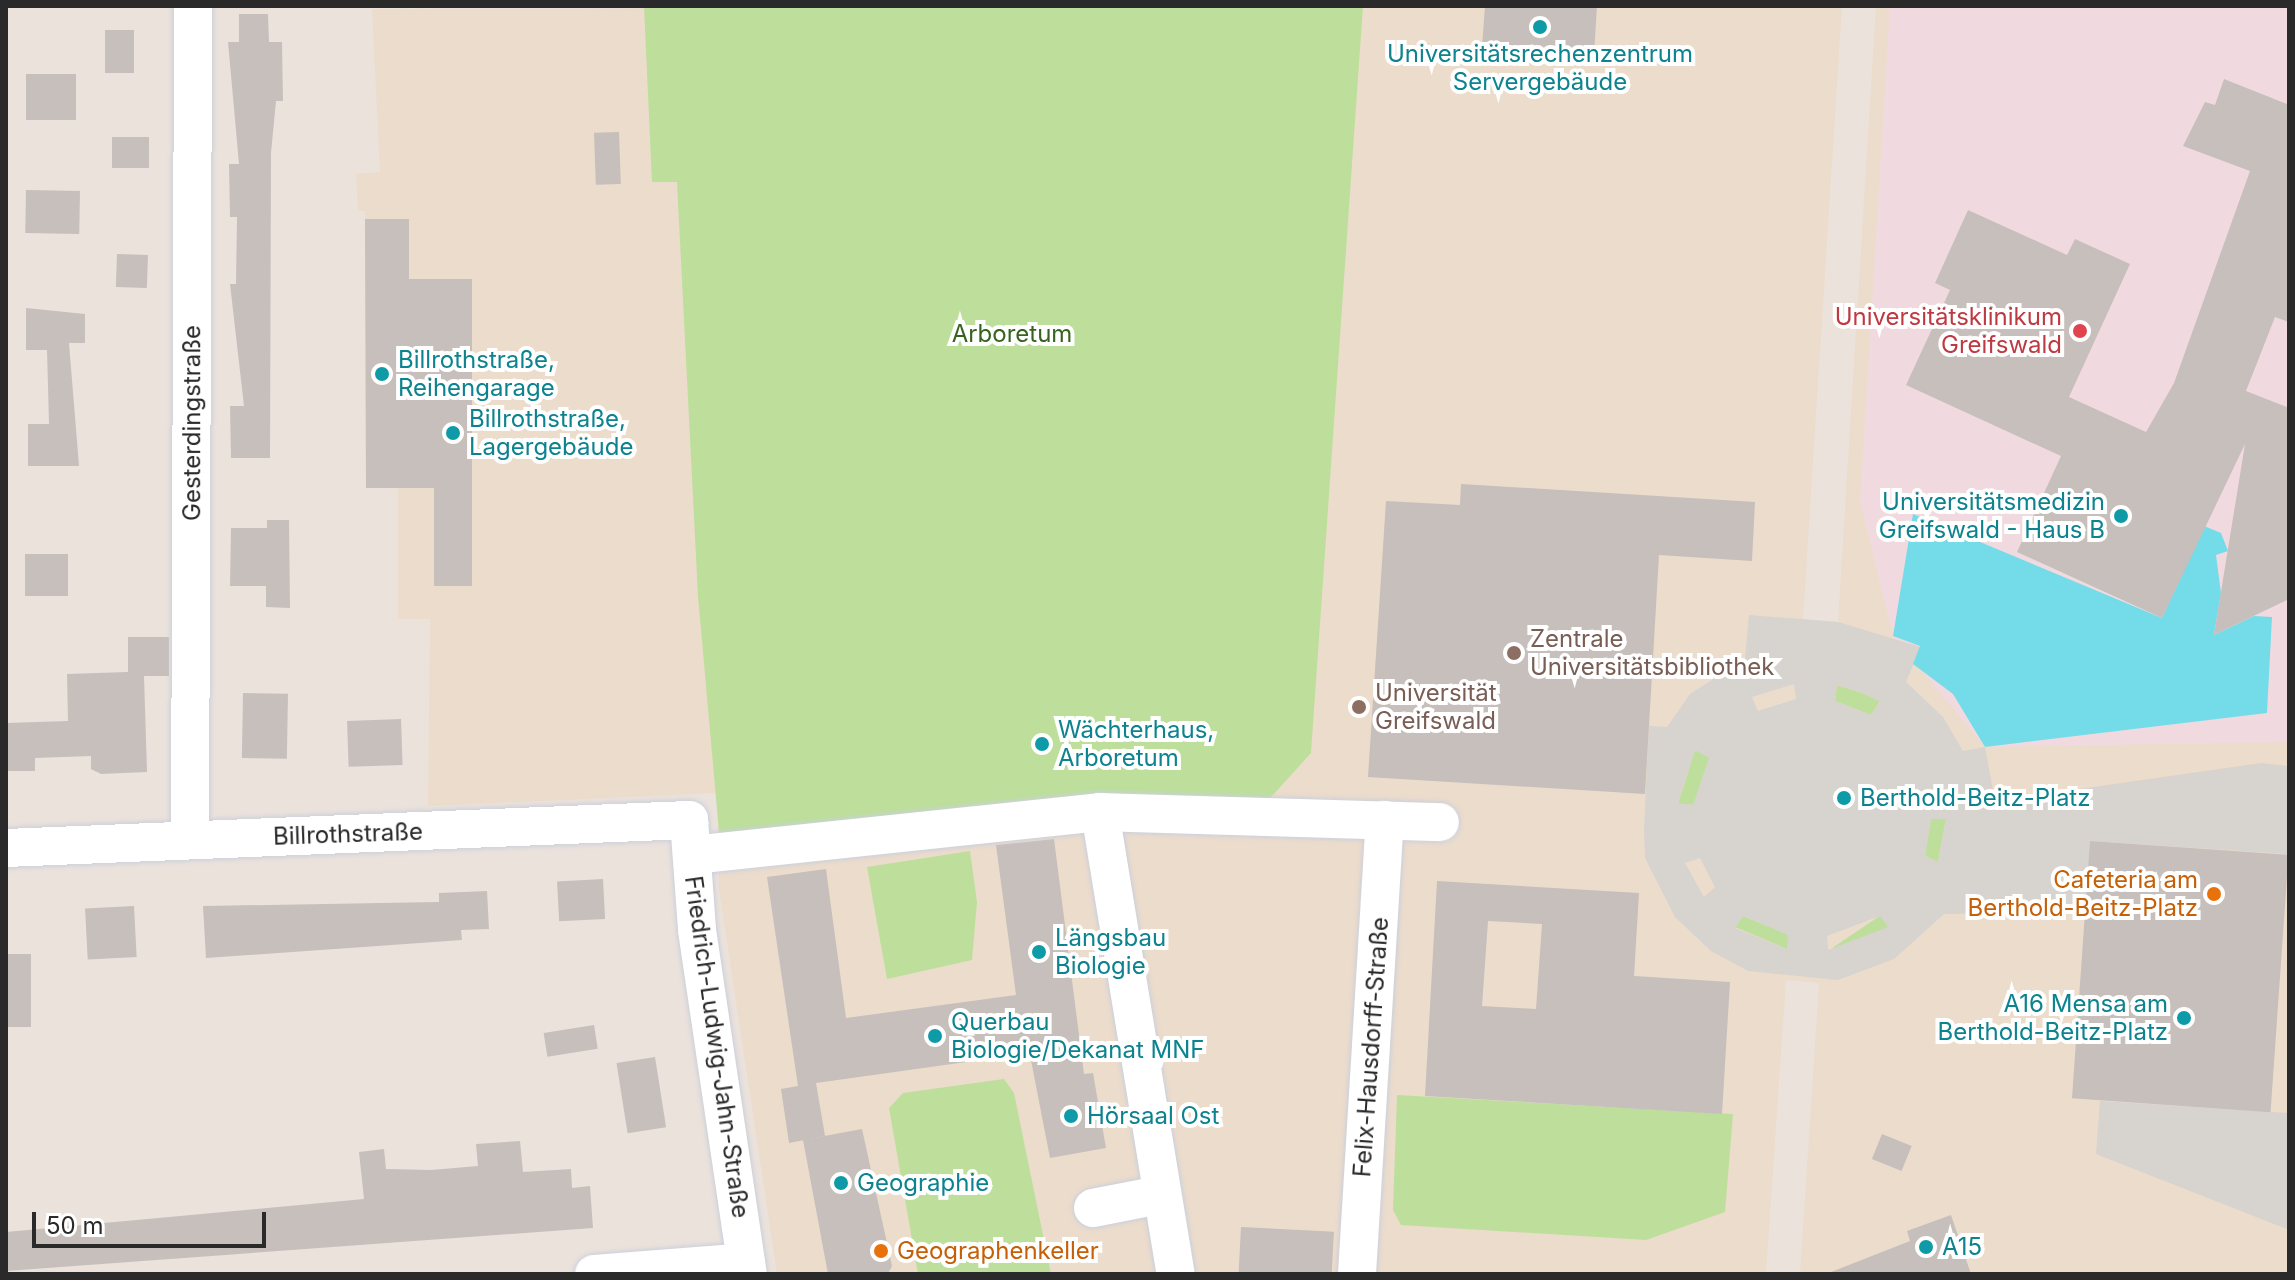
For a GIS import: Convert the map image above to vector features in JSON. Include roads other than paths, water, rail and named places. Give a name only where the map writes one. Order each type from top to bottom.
[{"type":"street","name":"Gesterdingstraße","points":[[190,840],[193,6]]},
{"type":"street","points":[[1100,812],[1159,1195],[1176,1274]]},
{"type":"street","points":[[690,838],[1100,812],[1440,822]]},
{"type":"street","name":"Felix-Hausdorff-Straße","points":[[1357,1274],[1385,820]]},
{"type":"street","name":"Billrothstraße","points":[[6,848],[190,840],[690,838]]},
{"type":"street","name":"Friedrich-Ludwig-Jahn-Straße","points":[[690,838],[747,1268]]},
{"type":"street","points":[[1093,1208],[1159,1195]]},
{"type":"street","points":[[594,1274],[747,1268]]},
{"type":"water","points":[[1913,514],[2162,618],[2204,526],[2221,533],[2228,551],[2216,555],[2221,593],[2214,635],[2254,616],[2272,617],[2267,713],[1985,747],[1953,694],[1913,664],[1920,646],[1893,636]]},
{"type":"place","name":"Universitätsrechenzentrum Servergebäude","points":[[1540,27]]},
{"type":"place","name":"Universitätsklinikum Greifswald","points":[[2080,331]]},
{"type":"place","name":"Billrothstraße, Reihengarage","points":[[382,374]]},
{"type":"place","name":"Billrothstraße, Lagergebäude","points":[[453,433]]},
{"type":"place","name":"Universitätsmedizin Greifswald - Haus B","points":[[2121,516]]},
{"type":"place","name":"Zentrale Universitätsbibliothek","points":[[1514,653]]},
{"type":"place","name":"Universität Greifswald","points":[[1359,707]]},
{"type":"place","name":"Wächterhaus, Arboretum","points":[[1042,744]]},
{"type":"place","name":"Berthold-Beitz-Platz","points":[[1844,798]]},
{"type":"place","name":"Cafeteria am Berthold-Beitz-Platz","points":[[2214,894]]},
{"type":"place","name":"Längsbau Biologie","points":[[1039,952]]},
{"type":"place","name":"A16 Mensa am Berthold-Beitz-Platz","points":[[2184,1018]]},
{"type":"place","name":"Querbau Biologie/Dekanat MNF","points":[[935,1036]]},
{"type":"place","name":"Hörsaal Ost","points":[[1071,1116]]},
{"type":"place","name":"Geographie","points":[[841,1183]]},
{"type":"place","name":"A15","points":[[1926,1247]]},
{"type":"place","name":"Geographenkeller","points":[[881,1251]]},
{"type":"park label","name":"Arboretum","points":[[1012,334]]}]
